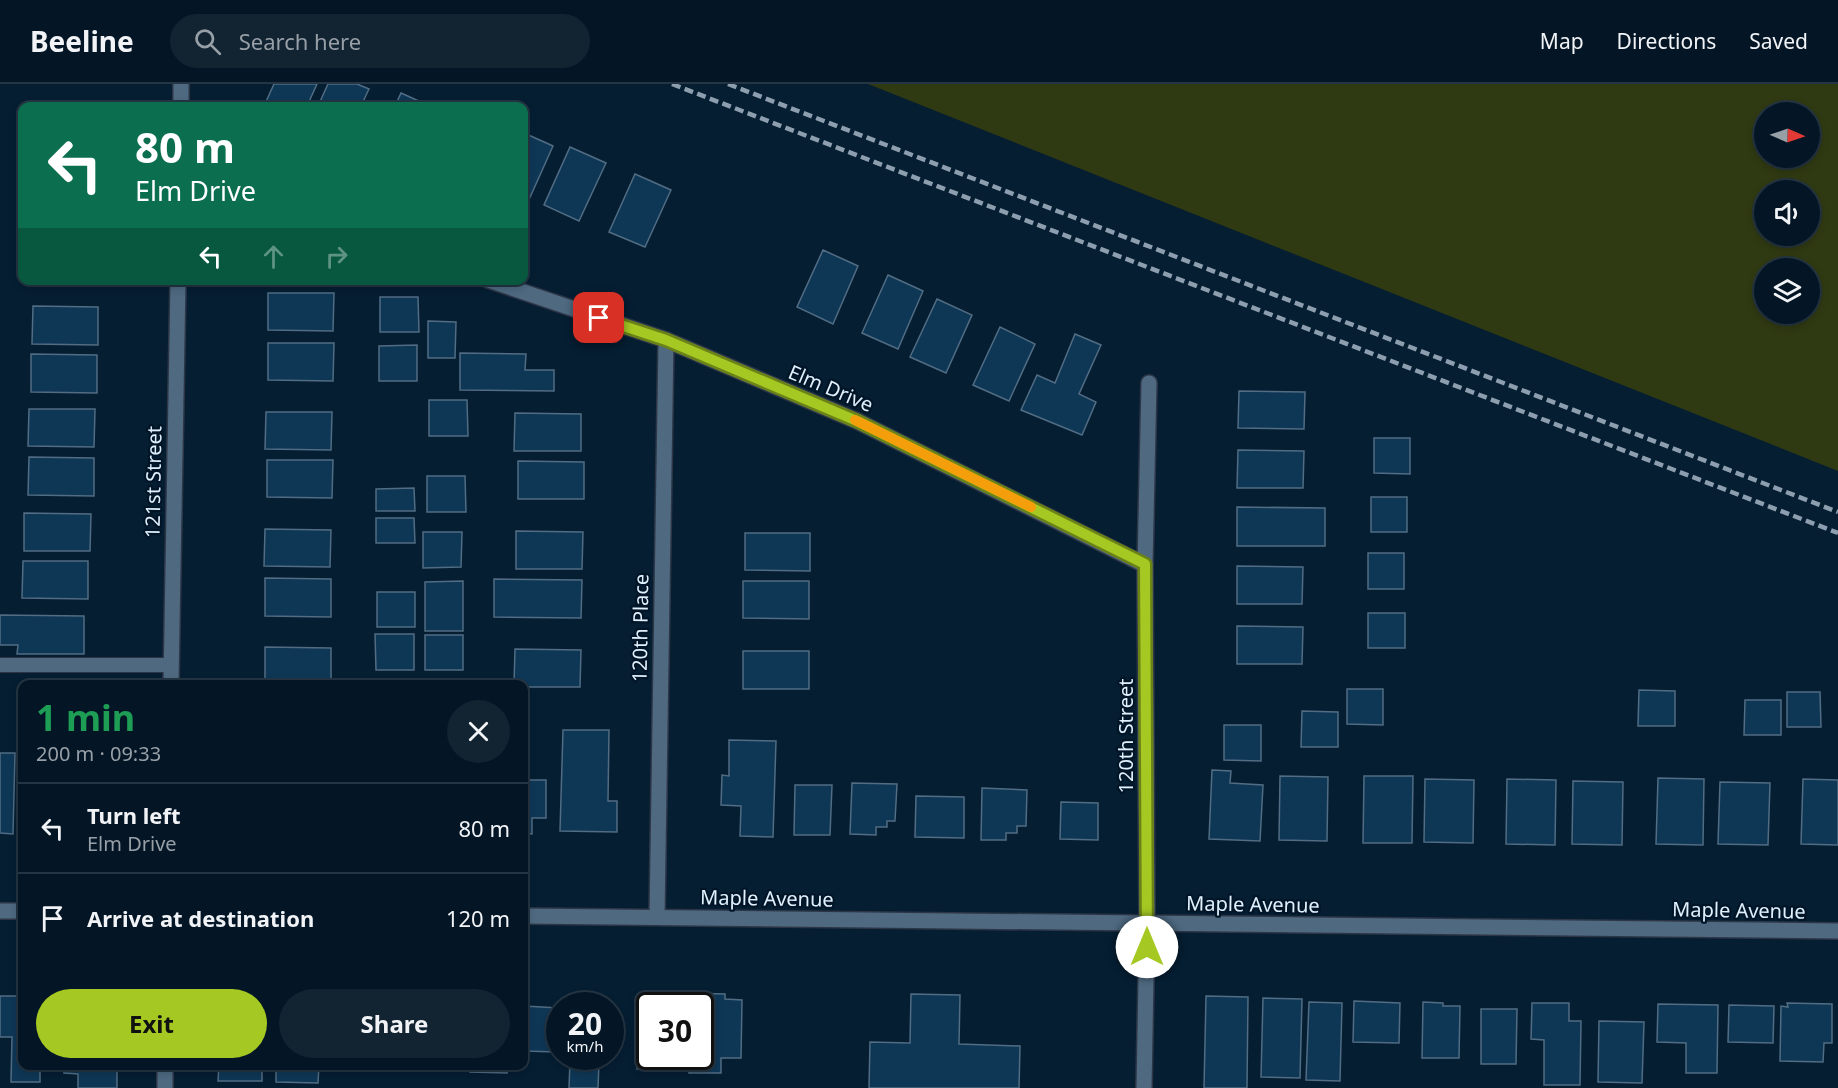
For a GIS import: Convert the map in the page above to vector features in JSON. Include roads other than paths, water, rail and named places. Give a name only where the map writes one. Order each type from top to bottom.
[{"type":"street","points":[[181,84],[181,102]]},
{"type":"street","name":"121st Street","points":[[171,680],[178,285]]},
{"type":"street","name":"Elm Drive","points":[[503,285],[666,340],[857,421],[1145,564]]},
{"type":"street","name":"120th Place","points":[[657,917],[666,340]]},
{"type":"street","name":"120th Street","points":[[1144,1088],[1147,923],[1145,564],[1149,383]]},
{"type":"street","points":[[0,911],[18,911]]},
{"type":"street","name":"Maple Avenue","points":[[528,916],[1838,931]]},
{"type":"street","points":[[165,1070],[165,1088]]},
{"type":"lane","points":[[0,665],[171,665]]},
{"type":"railway","points":[[672,84],[1838,533]]},
{"type":"railway","points":[[728,84],[1838,512]]}]
